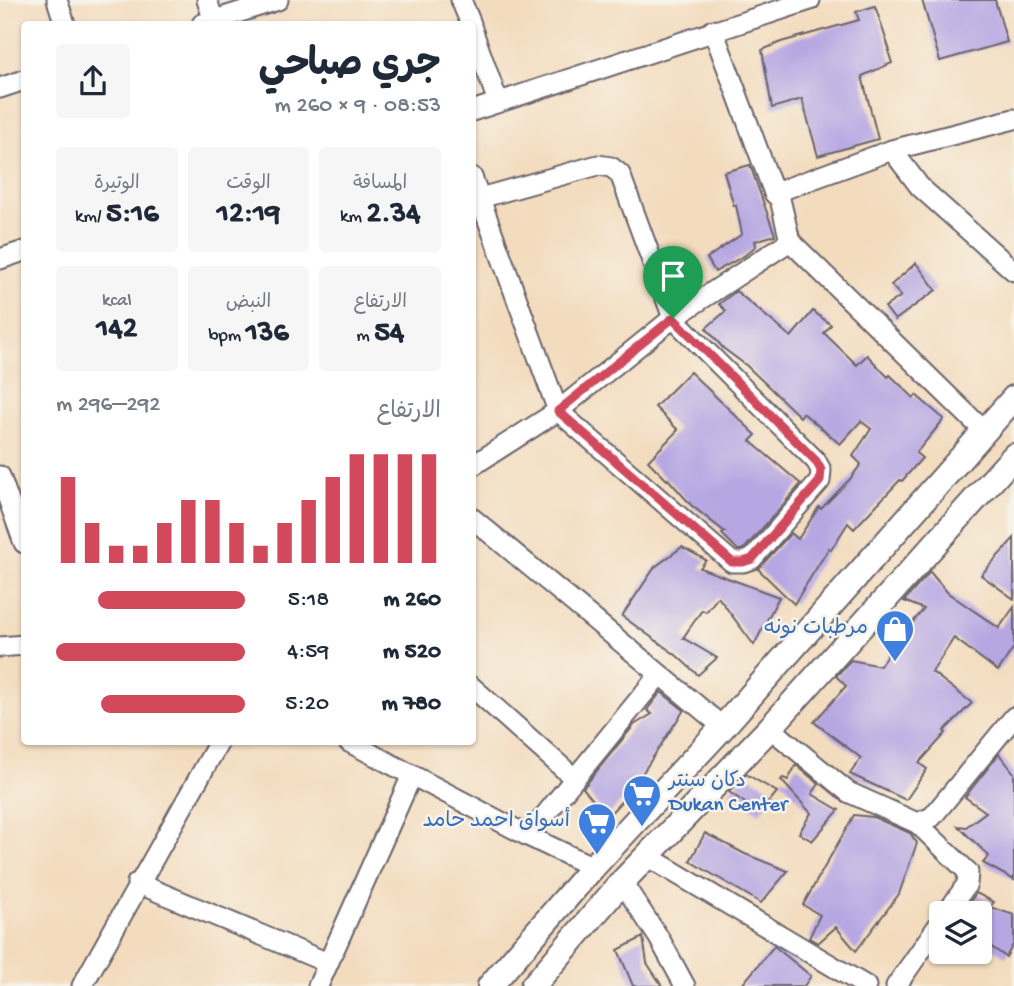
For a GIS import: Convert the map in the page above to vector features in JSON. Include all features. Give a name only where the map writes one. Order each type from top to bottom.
[{"type":"street","points":[[57,0],[64,21]]},
{"type":"street","points":[[206,0],[210,21]]},
{"type":"street","points":[[216,21],[278,0]]},
{"type":"street","points":[[461,0],[470,21]]},
{"type":"street","points":[[476,110],[810,0]]},
{"type":"street","points":[[713,30],[774,193],[780,200],[790,241],[984,431]]},
{"type":"street","points":[[476,41],[498,102]]},
{"type":"street","points":[[0,88],[21,81]]},
{"type":"street","points":[[774,193],[892,150],[1014,119]]},
{"type":"street","points":[[892,150],[920,187],[1014,271]]},
{"type":"street","points":[[476,186],[558,411],[732,562],[752,559],[820,481],[821,470],[816,461],[673,318],[620,173],[611,167],[598,165],[481,198]]},
{"type":"street","points":[[476,463],[558,411],[673,318],[790,241]]},
{"type":"street","points":[[1,256],[21,252]]},
{"type":"street","points":[[490,986],[593,867],[723,727],[1014,398]]},
{"type":"street","points":[[533,986],[622,883],[770,728],[1014,456]]},
{"type":"street","points":[[0,476],[21,535]]},
{"type":"street","points":[[476,521],[723,727]]},
{"type":"street","points":[[0,647],[21,645]]},
{"type":"street","points":[[527,836],[659,675]]},
{"type":"street","points":[[476,691],[574,778]]},
{"type":"street","points":[[917,823],[932,817],[1014,717]]},
{"type":"street","points":[[770,728],[848,792],[917,823],[968,872],[967,884],[955,901]]},
{"type":"street","points":[[82,986],[217,745]]},
{"type":"street","points":[[355,745],[527,836],[593,867]]},
{"type":"street","points":[[695,757],[721,779]]},
{"type":"street","points":[[318,986],[412,775]]},
{"type":"street","points":[[647,856],[866,986]]},
{"type":"street","points":[[138,883],[328,963]]},
{"type":"street","points":[[622,883],[659,938],[685,986]]},
{"type":"street","points":[[896,986],[929,939]]},
{"type":"building","points":[[922,0],[995,0],[1007,42],[940,61]]},
{"type":"building","points":[[875,6],[892,63],[862,76],[878,139],[818,156],[802,99],[772,108],[762,50],[859,20],[856,12]]},
{"type":"building","points":[[750,165],[775,235],[755,241],[756,246],[744,256],[715,272],[707,258],[742,234],[736,205],[734,206],[724,172]]},
{"type":"building","points":[[916,263],[936,290],[895,320],[885,307],[901,296],[891,285]]},
{"type":"building","points":[[736,291],[791,337],[813,311],[831,325],[824,333],[857,365],[867,355],[888,377],[890,375],[914,398],[916,395],[944,419],[916,453],[922,458],[902,481],[900,480],[854,529],[848,523],[794,604],[758,569],[791,533],[798,539],[819,507],[821,509],[850,479],[861,464],[853,456],[871,429],[861,421],[840,444],[803,413],[800,417],[747,366],[723,348],[706,328],[726,311],[719,304]]},
{"type":"building","points":[[690,372],[756,435],[750,441],[801,484],[741,550],[648,461],[678,430],[655,407]]},
{"type":"building","points":[[1014,538],[1014,599],[981,575]]},
{"type":"building","points":[[682,547],[706,560],[700,568],[779,597],[754,645],[718,597],[706,612],[702,610],[683,638],[717,658],[698,675],[676,655],[622,616],[655,567]]},
{"type":"building","points":[[930,572],[948,593],[999,628],[1014,607],[1014,647],[998,671],[954,638],[932,672],[972,703],[944,731],[946,733],[919,763],[927,769],[906,800],[850,774],[861,758],[814,722],[846,686],[836,676],[851,660],[880,666],[924,609],[904,601]]},
{"type":"building","points":[[661,692],[684,710],[639,782],[607,817],[583,788],[634,725],[652,714],[647,710]]},
{"type":"building","points":[[999,754],[1014,773],[1014,880],[983,863],[989,856],[958,826],[966,827],[986,812],[965,797]]},
{"type":"building","points":[[796,765],[819,784],[812,794],[839,810],[812,841],[799,833],[811,813],[781,780],[788,780]]},
{"type":"building","points":[[746,774],[777,792],[760,813],[729,792]]},
{"type":"building","points":[[854,815],[873,817],[910,833],[917,843],[899,894],[856,951],[836,927],[818,943],[809,938],[820,915],[803,905]]},
{"type":"building","points":[[705,833],[745,854],[788,871],[761,903],[690,861]]},
{"type":"building","points":[[976,893],[992,901],[970,901]]},
{"type":"building","points":[[992,908],[1014,915],[1014,943],[1006,957],[992,947]]},
{"type":"building","points":[[643,937],[647,963],[662,986],[633,986],[618,950]]},
{"type":"building","points":[[774,946],[811,976],[804,986],[741,986]]},
{"type":"place","name":"مرطبات نونه","points":[[895,663]]},
{"type":"place","name":"دكان سنتر Dukan Center","points":[[642,828]]},
{"type":"place","name":"أسواق احمد حامد","points":[[597,856]]},
{"type":"route","points":[[673,318],[816,461],[821,470],[820,481],[752,559],[743,562],[732,562],[558,411],[673,318]]}]
